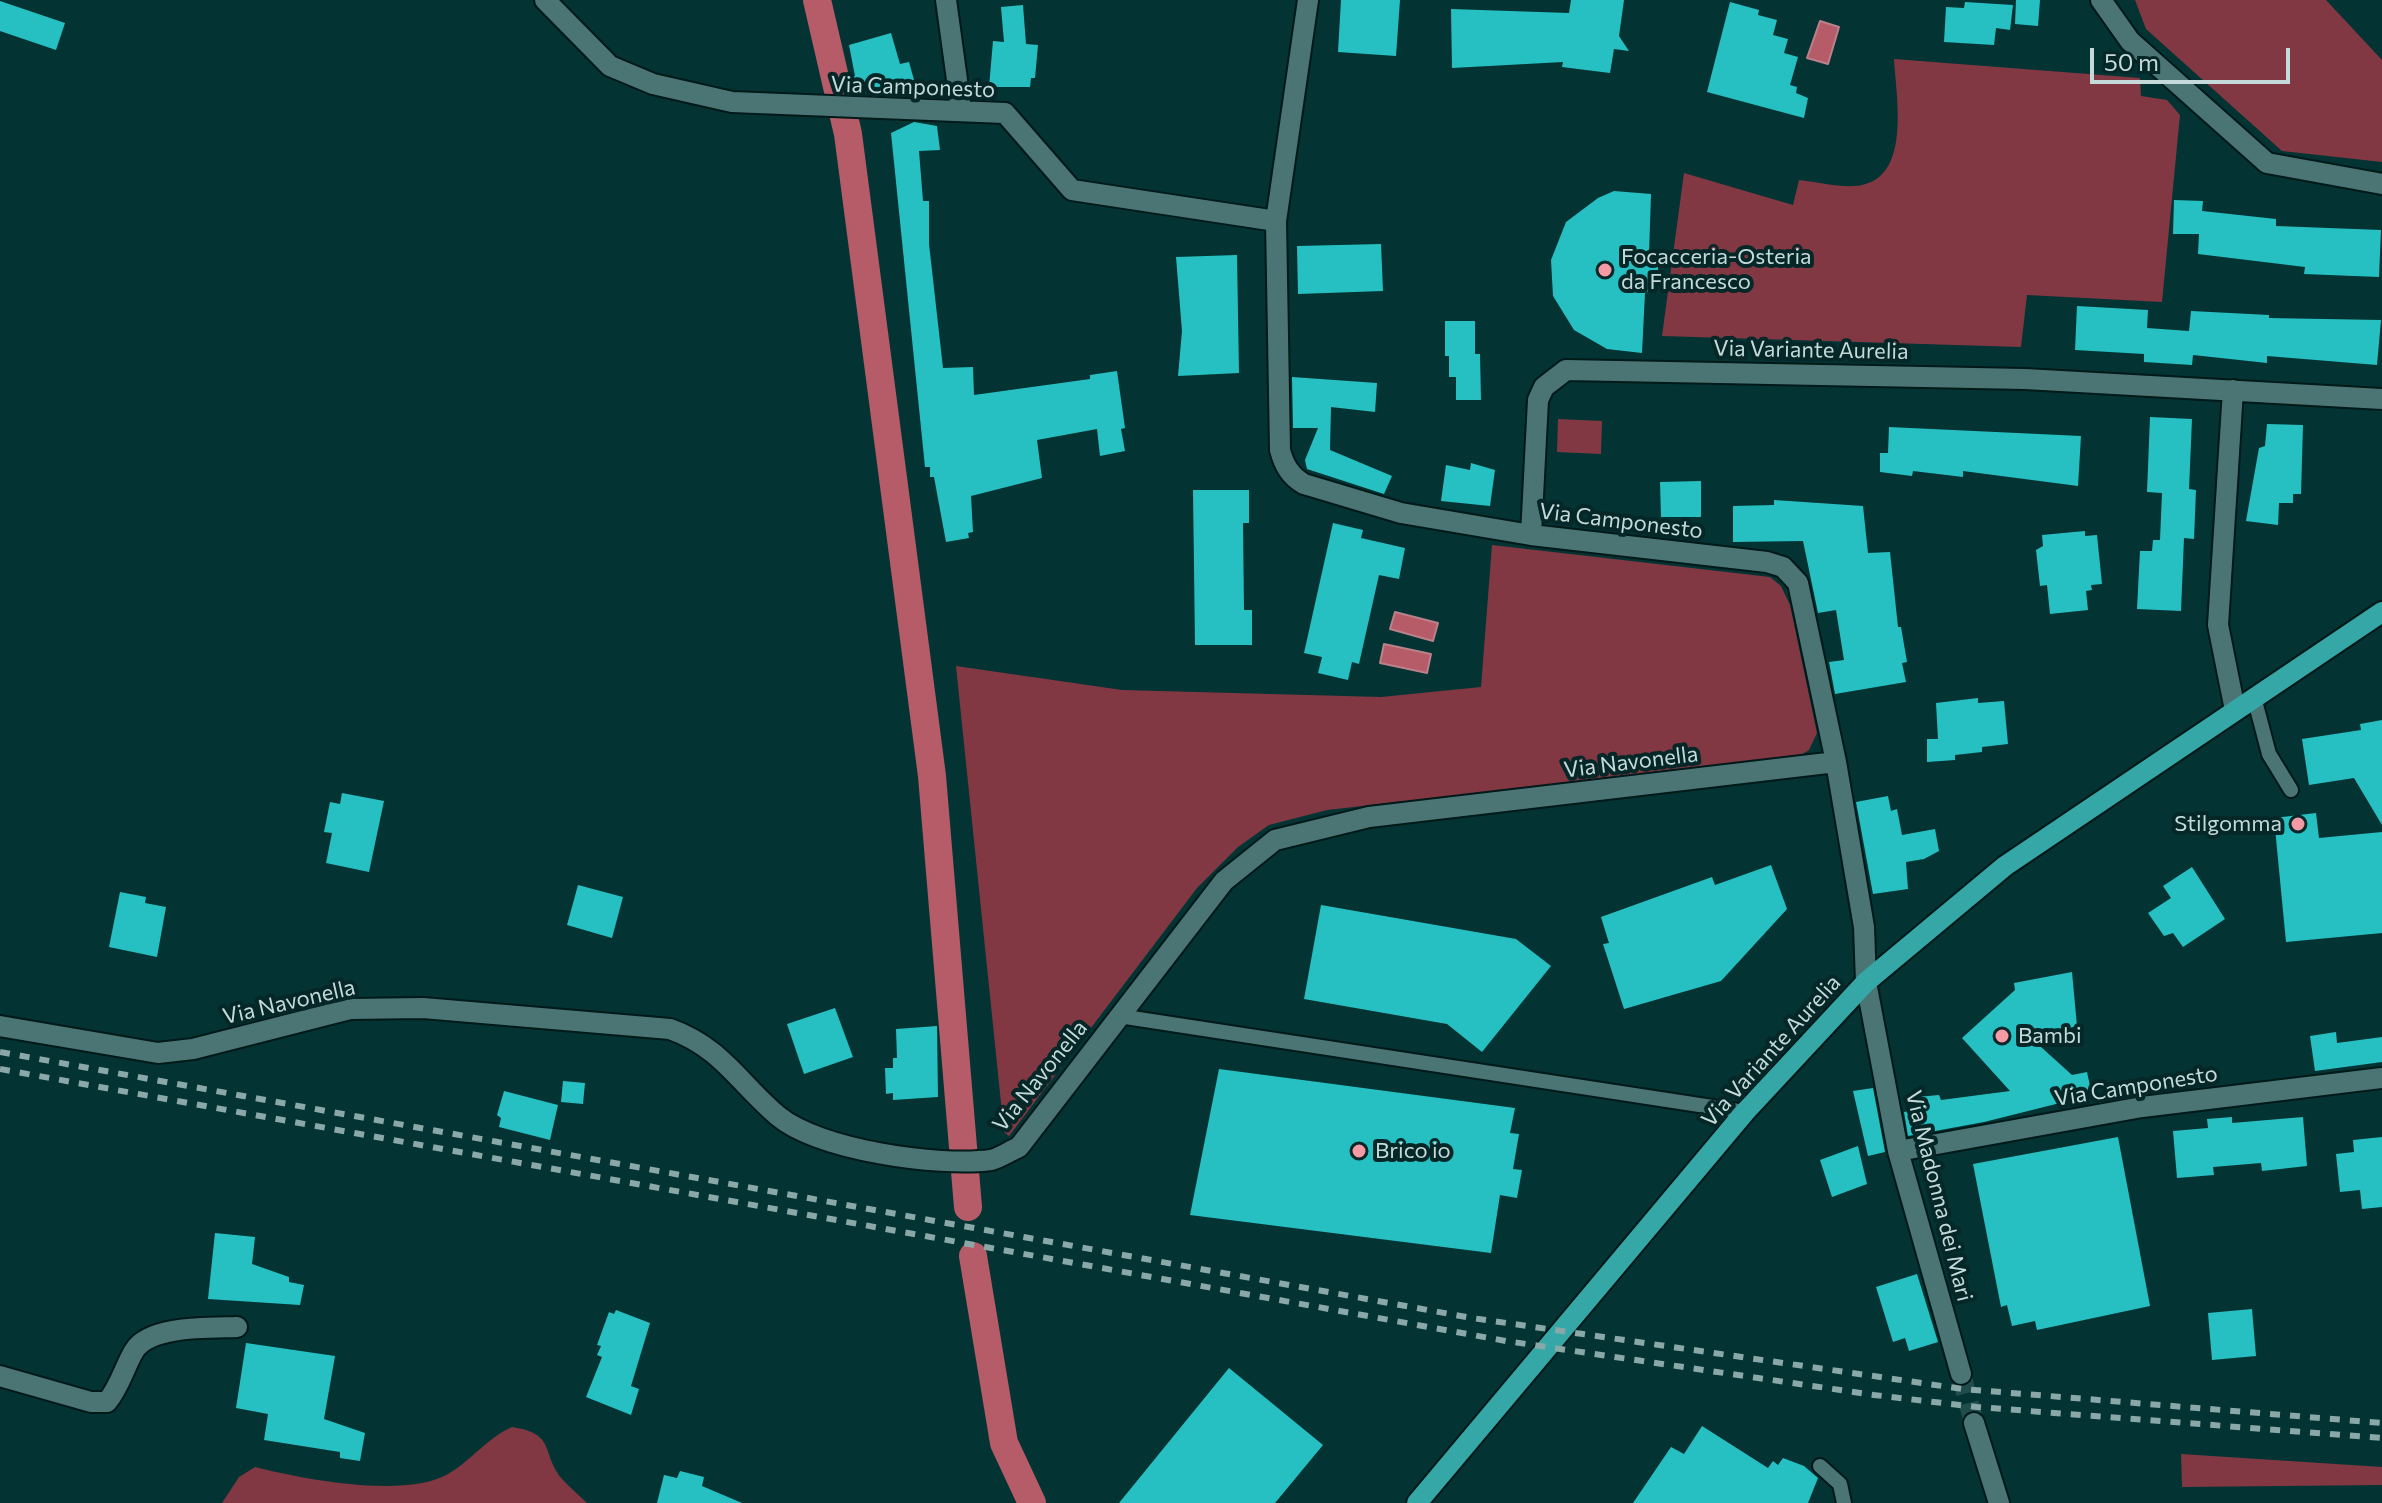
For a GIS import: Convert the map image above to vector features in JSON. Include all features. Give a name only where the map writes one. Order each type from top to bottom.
[{"type":"main road","name":"Via Variante Aurelia","points":[[1417,1503],[1745,1112],[1866,982],[2005,866],[2382,612]]},
{"type":"street","name":"Via Camponesto","points":[[545,0],[610,66],[653,84],[732,102],[1005,113],[1072,190],[1276,221]]},
{"type":"street","points":[[946,0],[961,109]]},
{"type":"street","name":"Via Camponesto","points":[[1308,0],[1276,221],[1280,450],[1294,479],[1401,513],[1531,535],[1767,562],[1783,567],[1798,583],[1836,762],[1864,927],[1866,982]]},
{"type":"street","points":[[2101,0],[2130,41],[2267,163],[2382,184]]},
{"type":"street","name":"Via Variante Aurelia","points":[[1531,535],[1538,400],[1554,376],[1566,370],[2025,379],[2382,399]]},
{"type":"street","points":[[2233,390],[2218,625],[2235,710]]},
{"type":"street","name":"Via Navonella","points":[[0,1026],[158,1053],[193,1049],[350,1009],[423,1008],[670,1029],[697,1038],[779,1117],[809,1134],[844,1148],[941,1159],[993,1160],[1019,1147],[1224,881],[1275,840],[1369,817],[1836,762]]},
{"type":"street","name":"Via Madonna dei Mari","points":[[1866,982],[1898,1151],[1961,1374]]},
{"type":"street","name":"Via Camponesto","points":[[1898,1151],[2142,1107],[2382,1078]]},
{"type":"street","points":[[0,1376],[91,1402],[107,1402],[118,1388],[136,1346],[163,1332],[237,1327]]},
{"type":"street","points":[[1974,1423],[1999,1503]]},
{"type":"lane","points":[[2254,697],[2269,754],[2291,790]]},
{"type":"lane","points":[[1119,1016],[1745,1112]]},
{"type":"lane","points":[[1820,1466],[1840,1484],[1844,1503]]},
{"type":"shaded area","points":[[2135,0],[2326,0],[2382,60],[2382,162],[2282,151],[2146,29]]},
{"type":"shaded area","points":[[1820,21],[1839,27],[1828,64],[1807,58]]},
{"type":"shaded area","points":[[1894,59],[2140,78],[2141,96],[2167,100],[2180,115],[2162,302],[2027,295],[2021,347],[1662,336],[1684,173],[1793,205],[1799,180],[1848,186],[1873,181],[1886,170],[1897,135]]},
{"type":"shaded area","points":[[1558,419],[1602,421],[1601,454],[1557,452]]},
{"type":"shaded area","points":[[1492,545],[1770,577],[1781,586],[1790,605],[1817,733],[1809,750],[1798,757],[1327,810],[1269,825],[1238,847],[1197,888],[1009,1136],[1004,1132],[956,666],[1122,690],[1381,697],[1481,687]]},
{"type":"shaded area","points":[[1395,612],[1438,623],[1433,641],[1390,629]]},
{"type":"shaded area","points":[[1384,644],[1431,654],[1427,673],[1380,663]]},
{"type":"shaded area","points":[[512,1427],[526,1430],[542,1440],[556,1471],[587,1503],[222,1503],[239,1477],[255,1467],[353,1484],[406,1485],[429,1481],[448,1474]]},
{"type":"shaded area","points":[[2181,1454],[2382,1467],[2382,1485],[2182,1487]]},
{"type":"building","points":[[1341,0],[1400,0],[1396,56],[1338,52]]},
{"type":"building","points":[[1571,0],[1624,0],[1619,36],[1629,51],[1614,49],[1610,73],[1562,67],[1563,62],[1452,68],[1451,9],[1569,13]]},
{"type":"building","points":[[2016,0],[2040,0],[2038,26],[2015,24]]},
{"type":"building","points":[[0,1],[65,23],[56,50],[0,31]]},
{"type":"building","points":[[1730,2],[1759,10],[1758,15],[1777,20],[1773,35],[1788,39],[1784,53],[1798,57],[1790,85],[1797,87],[1796,93],[1808,98],[1804,118],[1707,92]]},
{"type":"building","points":[[1965,2],[2013,5],[2010,30],[1996,28],[1994,45],[1944,42],[1946,7],[1964,8]]},
{"type":"building","points":[[1023,5],[1026,44],[1038,45],[1035,78],[1031,78],[1030,87],[989,87],[993,41],[1004,42],[1001,7]]},
{"type":"building","points":[[891,33],[900,64],[909,62],[916,87],[843,87],[843,80],[855,76],[849,45]]},
{"type":"building","points":[[914,122],[937,126],[940,150],[919,151],[923,201],[929,201],[929,244],[943,368],[973,367],[974,395],[1090,379],[1090,375],[1117,371],[1125,428],[1121,429],[1125,451],[1100,456],[1097,429],[1037,440],[1042,478],[971,496],[973,532],[968,533],[969,538],[946,542],[934,477],[930,477],[930,467],[925,467],[891,133]]},
{"type":"building","name":"Focacceria-Osteria da Francesco","points":[[1614,191],[1651,194],[1649,254],[1658,266],[1658,274],[1652,289],[1645,293],[1642,353],[1607,349],[1574,330],[1553,296],[1551,260],[1566,222],[1598,198]]},
{"type":"building","points":[[2174,200],[2203,201],[2202,211],[2276,219],[2276,226],[2381,230],[2379,277],[2304,274],[2305,267],[2198,254],[2199,234],[2173,234]]},
{"type":"building","points":[[1381,244],[1383,291],[1298,294],[1297,246]]},
{"type":"building","points":[[1237,255],[1239,373],[1178,376],[1182,331],[1176,257]]},
{"type":"building","points":[[2077,306],[2148,310],[2147,328],[2189,331],[2191,311],[2269,315],[2269,318],[2381,320],[2377,365],[2267,356],[2267,363],[2193,355],[2192,365],[2144,362],[2144,354],[2075,350]]},
{"type":"building","points":[[1445,321],[1475,321],[1475,354],[1480,354],[1481,400],[1456,400],[1456,377],[1449,377],[1449,356],[1445,356]]},
{"type":"building","points":[[1292,377],[1377,383],[1375,412],[1331,407],[1330,450],[1392,476],[1384,494],[1307,469],[1305,460],[1318,428],[1293,428]]},
{"type":"building","points":[[2150,417],[2192,419],[2189,489],[2196,490],[2194,539],[2184,538],[2181,611],[2137,609],[2140,551],[2152,551],[2153,540],[2160,540],[2162,493],[2147,492]]},
{"type":"building","points":[[2267,424],[2303,425],[2301,494],[2293,494],[2293,503],[2279,503],[2278,525],[2246,521],[2259,448],[2265,446]]},
{"type":"building","points":[[1889,427],[2081,436],[2078,486],[1963,471],[1963,477],[1913,471],[1912,476],[1880,472],[1880,453],[1888,453]]},
{"type":"building","points":[[1471,463],[1495,470],[1490,506],[1441,501],[1446,465],[1470,470]]},
{"type":"building","points":[[1701,481],[1701,517],[1661,517],[1660,482]]},
{"type":"building","points":[[1193,490],[1249,490],[1249,523],[1243,523],[1244,610],[1252,610],[1252,645],[1195,645]]},
{"type":"building","points":[[1774,500],[1863,506],[1868,553],[1890,552],[1898,627],[1901,627],[1907,662],[1902,663],[1906,682],[1835,694],[1829,662],[1844,660],[1836,610],[1818,613],[1803,541],[1733,542],[1733,506],[1774,505]]},
{"type":"building","points":[[1333,523],[1363,530],[1361,538],[1405,548],[1399,579],[1379,575],[1359,664],[1352,662],[1348,680],[1318,673],[1322,657],[1304,653]]},
{"type":"building","points":[[2085,531],[2085,536],[2097,535],[2102,584],[2091,585],[2092,590],[2086,591],[2088,610],[2050,614],[2047,585],[2040,586],[2036,550],[2043,546],[2042,535]]},
{"type":"building","points":[[1978,698],[1978,703],[2004,701],[2008,744],[1982,747],[1982,752],[1955,755],[1955,760],[1927,762],[1927,739],[1938,739],[1936,703]]},
{"type":"building","points":[[2382,720],[2382,825],[2354,778],[2309,785],[2302,739],[2361,730],[2360,724]]},
{"type":"building","points":[[342,793],[384,801],[369,872],[326,863],[332,833],[324,832],[330,802],[340,804]]},
{"type":"building","points":[[1888,796],[1891,811],[1897,809],[1902,835],[1935,829],[1939,851],[1924,859],[1906,862],[1908,889],[1873,894],[1856,802]]},
{"type":"building","points":[[2316,813],[2319,838],[2382,832],[2382,933],[2286,942],[2274,818]]},
{"type":"building","points":[[1771,865],[1787,909],[1721,981],[1624,1009],[1603,944],[1609,943],[1601,917],[1712,877],[1715,885]]},
{"type":"building","points":[[2192,867],[2225,919],[2183,947],[2173,933],[2164,936],[2148,913],[2171,898],[2163,886]]},
{"type":"building","points":[[578,885],[623,897],[612,938],[567,925]]},
{"type":"building","points":[[120,892],[146,897],[145,903],[166,907],[157,957],[109,947]]},
{"type":"building","points":[[1321,905],[1516,939],[1551,966],[1482,1052],[1447,1024],[1304,999]]},
{"type":"building","points":[[2072,972],[2077,1026],[2031,1038],[2072,1075],[2087,1072],[2092,1095],[1984,1122],[1908,1136],[1904,1112],[1918,1109],[1917,1097],[1939,1095],[1941,1100],[2010,1091],[1962,1038],[2015,990],[2014,983]]},
{"type":"building","points":[[835,1008],[853,1057],[804,1074],[787,1024]]},
{"type":"building","points":[[937,1026],[938,1097],[893,1100],[893,1093],[886,1094],[885,1068],[893,1068],[893,1058],[897,1058],[896,1029]]},
{"type":"building","points":[[2336,1032],[2337,1043],[2382,1037],[2382,1062],[2315,1071],[2310,1036]]},
{"type":"building","name":"Brico io","points":[[1219,1069],[1515,1108],[1510,1133],[1519,1134],[1513,1169],[1522,1170],[1517,1198],[1500,1195],[1491,1253],[1190,1215]]},
{"type":"building","points":[[563,1081],[585,1083],[583,1104],[561,1102]]},
{"type":"building","points":[[1873,1088],[1885,1152],[1868,1156],[1853,1091]]},
{"type":"building","points":[[504,1091],[558,1105],[550,1140],[499,1127],[501,1118],[497,1115]]},
{"type":"building","points":[[2232,1117],[2232,1123],[2303,1117],[2307,1166],[2262,1171],[2261,1163],[2213,1167],[2214,1175],[2177,1178],[2173,1131],[2208,1128],[2207,1119]]},
{"type":"building","points":[[2118,1137],[2150,1306],[2037,1330],[2035,1321],[2012,1326],[2007,1305],[2001,1307],[1973,1164]]},
{"type":"building","points":[[2382,1137],[2382,1207],[2362,1209],[2360,1190],[2340,1192],[2336,1154],[2354,1152],[2353,1140]]},
{"type":"building","points":[[1858,1146],[1867,1184],[1832,1197],[1820,1160]]},
{"type":"building","points":[[215,1233],[255,1237],[252,1264],[289,1277],[289,1282],[304,1285],[300,1305],[208,1299]]},
{"type":"building","points":[[1917,1274],[1938,1342],[1909,1351],[1905,1338],[1893,1342],[1876,1287]]},
{"type":"building","points":[[2252,1309],[2256,1356],[2212,1360],[2208,1313]]},
{"type":"building","points":[[616,1310],[650,1323],[631,1386],[639,1389],[631,1415],[586,1397],[602,1357],[597,1355],[601,1346],[597,1345],[609,1312],[614,1314]]},
{"type":"building","points":[[246,1343],[335,1356],[324,1419],[365,1433],[360,1461],[340,1458],[340,1452],[264,1440],[268,1414],[236,1408]]},
{"type":"building","points":[[1229,1368],[1323,1445],[1275,1503],[1119,1503]]},
{"type":"building","points":[[1702,1426],[1768,1468],[1773,1461],[1778,1465],[1783,1458],[1804,1466],[1818,1478],[1808,1503],[1633,1503],[1671,1447],[1684,1454]]},
{"type":"building","points":[[680,1471],[704,1477],[702,1486],[742,1503],[657,1503],[664,1475],[677,1478]]},
{"type":"waterway","points":[[817,0],[848,134],[932,776],[968,1207]]},
{"type":"waterway","points":[[973,1256],[1004,1443],[1032,1503]]},
{"type":"tunnel","points":[[1961,1374],[1974,1423]]},
{"type":"railway","points":[[0,1052],[1472,1318],[1963,1389],[2382,1423]]},
{"type":"railway","points":[[0,1069],[1506,1341],[1874,1395],[1977,1407],[2382,1438]]},
{"type":"place","name":"Focacceria-Osteria da Francesco","points":[[1605,270]]},
{"type":"place","name":"Stilgomma","points":[[2298,824]]},
{"type":"place","name":"Bambi","points":[[2002,1036]]},
{"type":"place","name":"Brico io","points":[[1359,1151]]}]
